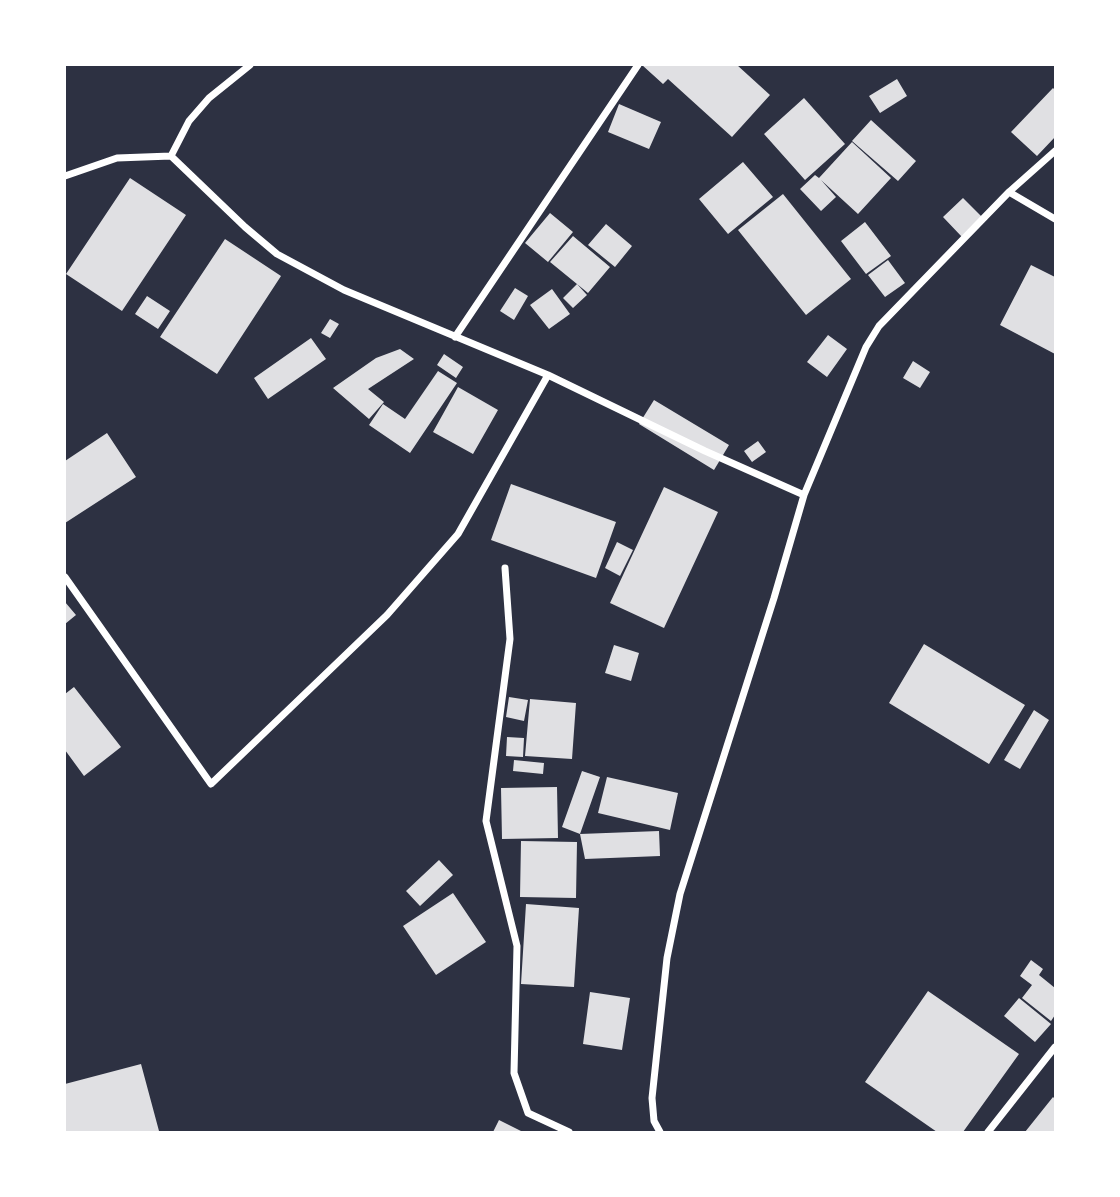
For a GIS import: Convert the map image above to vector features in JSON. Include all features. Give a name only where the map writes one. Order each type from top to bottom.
[{"type":"street","points":[[171,156],[189,121],[209,98],[250,65]]},
{"type":"street","points":[[455,337],[638,65]]},
{"type":"street","points":[[660,1132],[654,1121],[652,1098],[667,958],[680,894],[804,495],[866,347],[878,326],[1009,192],[1055,151]]},
{"type":"street","points":[[65,176],[117,158],[171,156],[277,254],[344,290],[548,375],[705,451],[804,495]]},
{"type":"street","points":[[1009,192],[1055,219]]},
{"type":"street","points":[[65,576],[211,784],[387,615],[458,534],[548,375]]},
{"type":"street","points":[[505,568],[510,639],[486,821],[517,946],[514,1073],[528,1113],[569,1132]]},
{"type":"street","points":[[988,1132],[1055,1047]]},
{"type":"building","points":[[642,65],[737,65],[770,95],[732,137],[668,79],[663,84]]},
{"type":"building","points":[[897,79],[907,96],[880,113],[869,96]]},
{"type":"building","points":[[1053,88],[1055,137],[1037,156],[1011,132]]},
{"type":"building","points":[[804,98],[845,144],[805,180],[764,134]]},
{"type":"building","points":[[619,104],[661,122],[649,149],[608,132]]},
{"type":"building","points":[[871,120],[916,161],[898,181],[852,141]]},
{"type":"building","points":[[852,142],[891,178],[858,214],[821,180],[836,197],[821,211],[800,189],[815,175],[819,178]]},
{"type":"building","points":[[743,162],[773,197],[728,234],[699,199]]},
{"type":"building","points":[[130,178],[186,215],[122,311],[66,274]]},
{"type":"building","points":[[783,194],[851,279],[806,315],[738,230]]},
{"type":"building","points":[[963,198],[982,217],[962,237],[943,217]]},
{"type":"building","points":[[550,213],[573,232],[548,262],[525,243]]},
{"type":"building","points":[[865,222],[891,256],[866,274],[841,241]]},
{"type":"building","points":[[606,224],[632,246],[615,267],[588,245]]},
{"type":"building","points":[[573,236],[610,267],[588,293],[550,262]]},
{"type":"building","points":[[225,239],[281,276],[217,374],[160,337]]},
{"type":"building","points":[[888,260],[905,283],[885,297],[868,275]]},
{"type":"building","points":[[1031,265],[1055,277],[1055,354],[1000,325]]},
{"type":"building","points":[[577,284],[587,295],[573,308],[563,298]]},
{"type":"building","points":[[515,288],[528,296],[514,320],[500,311]]},
{"type":"building","points":[[552,289],[570,314],[549,329],[530,305]]},
{"type":"building","points":[[147,296],[170,311],[158,329],[135,314]]},
{"type":"building","points":[[330,319],[339,324],[330,338],[321,333]]},
{"type":"building","points":[[828,335],[847,349],[827,377],[807,362]]},
{"type":"building","points":[[311,338],[326,359],[268,399],[254,378]]},
{"type":"building","points":[[400,349],[414,359],[368,389],[384,402],[369,419],[333,388],[376,358]]},
{"type":"building","points":[[444,354],[463,367],[456,378],[437,365]]},
{"type":"building","points":[[913,361],[930,372],[920,388],[903,378]]},
{"type":"building","points":[[438,371],[457,383],[410,453],[369,425],[383,404],[405,419]]},
{"type":"building","points":[[458,387],[498,410],[473,454],[433,432]]},
{"type":"building","points":[[654,400],[729,445],[714,470],[639,424]]},
{"type":"building","points":[[107,433],[136,477],[65,523],[65,461]]},
{"type":"building","points":[[758,441],[766,452],[752,462],[744,451]]},
{"type":"building","points":[[511,484],[616,522],[596,578],[491,540]]},
{"type":"building","points":[[664,487],[718,512],[664,628],[610,603]]},
{"type":"building","points":[[617,542],[633,550],[620,576],[605,568]]},
{"type":"building","points":[[65,602],[76,615],[65,624]]},
{"type":"building","points":[[924,644],[1025,705],[989,764],[889,703]]},
{"type":"building","points":[[614,645],[639,653],[631,681],[605,673]]},
{"type":"building","points":[[74,687],[121,747],[84,776],[65,750],[65,694]]},
{"type":"building","points":[[509,697],[528,700],[524,721],[506,717]]},
{"type":"building","points":[[530,699],[576,703],[572,759],[525,756]]},
{"type":"building","points":[[1034,710],[1049,720],[1020,769],[1004,760]]},
{"type":"building","points":[[507,737],[524,738],[523,757],[506,756]]},
{"type":"building","points":[[514,760],[544,763],[543,774],[513,771]]},
{"type":"building","points":[[582,771],[600,777],[580,834],[562,827]]},
{"type":"building","points":[[607,777],[678,793],[670,830],[598,813]]},
{"type":"building","points":[[557,787],[558,838],[502,839],[501,788]]},
{"type":"building","points":[[659,831],[660,856],[585,859],[580,834]]},
{"type":"building","points":[[521,841],[577,842],[576,898],[520,897]]},
{"type":"building","points":[[439,860],[453,875],[420,906],[406,891]]},
{"type":"building","points":[[453,893],[486,942],[436,975],[403,926]]},
{"type":"building","points":[[526,904],[579,908],[574,987],[521,984]]},
{"type":"building","points":[[1031,960],[1043,969],[1039,975],[1055,988],[1055,1015],[1051,1021],[1022,998],[1032,985],[1020,976]]},
{"type":"building","points":[[928,991],[1019,1054],[963,1132],[937,1132],[865,1082]]},
{"type":"building","points":[[590,992],[630,998],[622,1050],[583,1044]]},
{"type":"building","points":[[1019,998],[1051,1024],[1035,1042],[1004,1016]]},
{"type":"building","points":[[141,1064],[159,1131],[65,1132],[65,1084]]},
{"type":"building","points":[[1053,1097],[1055,1132],[1025,1132]]},
{"type":"building","points":[[499,1120],[523,1132],[493,1132]]}]
